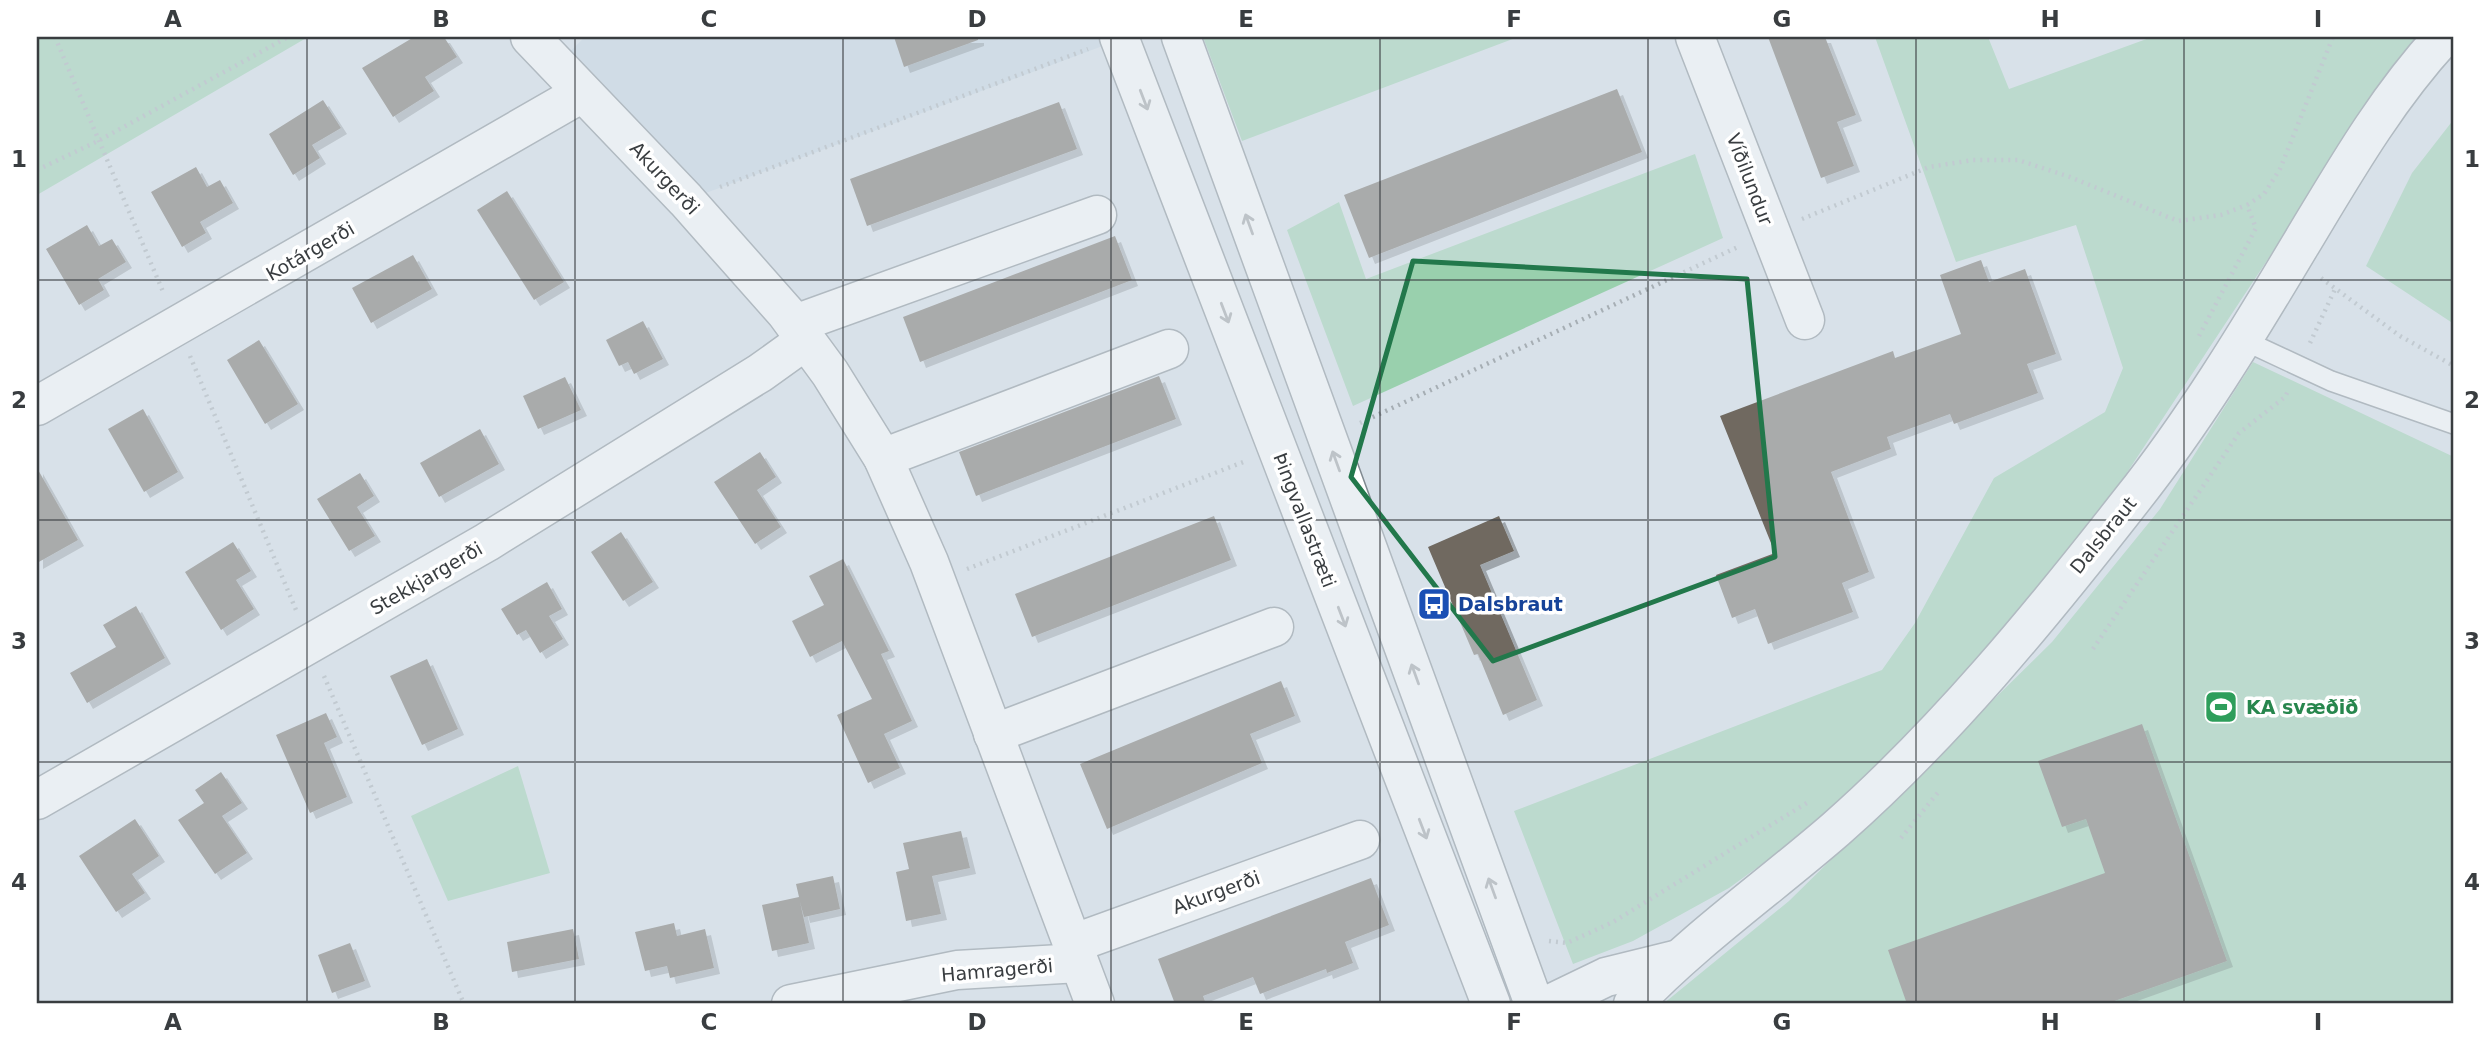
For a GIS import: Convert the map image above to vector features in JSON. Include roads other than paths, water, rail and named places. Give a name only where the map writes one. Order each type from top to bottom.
[{"type":"street","name":"Akurgerði","points":[[530,37],[686,200],[800,332],[883,458],[936,581],[1095,1004]]},
{"type":"street","points":[[1181,37],[1534,1004]]},
{"type":"street","name":"Víðilundur","points":[[1695,37],[1805,320]]},
{"type":"street","name":"Dalsbraut","points":[[1633,1004],[1675,960],[1837,828],[1915,754],[2027,629],[2132,500],[2241,339],[2357,148],[2443,37]]},
{"type":"street","name":"Þingvallastræti","points":[[1107,41],[1490,1004]]},
{"type":"street","name":"Kotárgerði","points":[[37,406],[582,93]]},
{"type":"street","points":[[800,332],[1097,215]]},
{"type":"street","name":"Stekkjargerði","points":[[37,800],[487,542],[760,373],[800,332]]},
{"type":"street","points":[[883,458],[1169,349]]},
{"type":"street","points":[[993,734],[1274,627]]},
{"type":"street","name":"Akurgerði","points":[[1075,953],[1360,840]]},
{"type":"street","name":"Hamragerði","points":[[791,1004],[957,970],[1075,953]]},
{"type":"street","name":"Dalsbraut","points":[[1550,1004],[1606,976],[1675,960]]},
{"type":"lane","points":[[2241,339],[2332,381],[2454,424]]},
{"type":"place","name":"Dalsbraut","points":[[1434,604]]},
{"type":"place","name":"KA svæðið","points":[[2221,707]]}]
